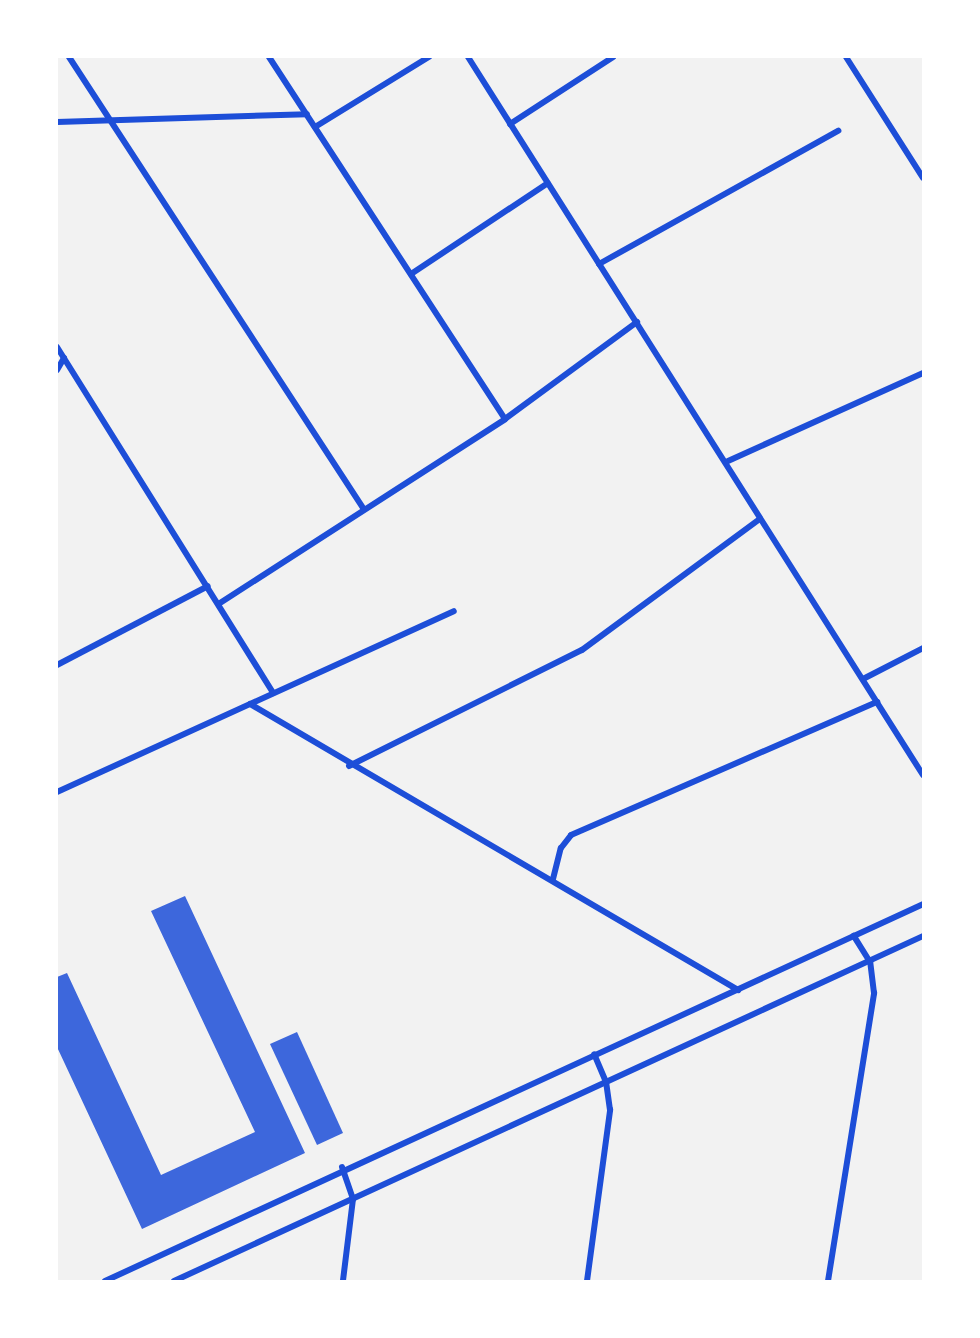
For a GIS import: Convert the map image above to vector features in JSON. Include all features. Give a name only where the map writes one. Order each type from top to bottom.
[{"type":"street","points":[[69,57],[363,508]]},
{"type":"street","points":[[269,57],[506,419]]},
{"type":"street","points":[[315,127],[429,57]]},
{"type":"street","points":[[468,57],[598,264],[728,461],[760,519],[923,775]]},
{"type":"street","points":[[510,124],[613,57]]},
{"type":"street","points":[[846,57],[923,178]]},
{"type":"street","points":[[57,122],[307,114]]},
{"type":"street","points":[[598,264],[838,131]]},
{"type":"street","points":[[411,274],[548,183]]},
{"type":"street","points":[[220,603],[363,508],[506,419],[637,322]]},
{"type":"street","points":[[57,347],[220,603],[273,693]]},
{"type":"street","points":[[57,370],[64,358]]},
{"type":"street","points":[[728,461],[923,374]]},
{"type":"street","points":[[349,766],[582,650],[760,519]]},
{"type":"street","points":[[57,665],[208,586]]},
{"type":"street","points":[[57,792],[454,611]]},
{"type":"street","points":[[863,679],[923,648]]},
{"type":"street","points":[[553,879],[561,848],[571,835],[876,702]]},
{"type":"street","points":[[250,704],[349,766],[553,879],[738,990]]},
{"type":"street","points":[[105,1281],[342,1167],[738,990],[923,904]]},
{"type":"street","points":[[828,1281],[870,1024],[870,962],[854,936]]},
{"type":"street","points":[[174,1281],[923,936]]},
{"type":"street","points":[[587,1281],[610,1110],[606,1082],[594,1054]]},
{"type":"street","points":[[342,1167],[353,1199],[343,1281]]},
{"type":"building","points":[[185,896],[305,1153],[142,1229],[57,1047],[57,977],[67,973],[161,1175],[255,1132],[151,911]]},
{"type":"building","points":[[297,1032],[343,1133],[317,1145],[270,1044]]}]
